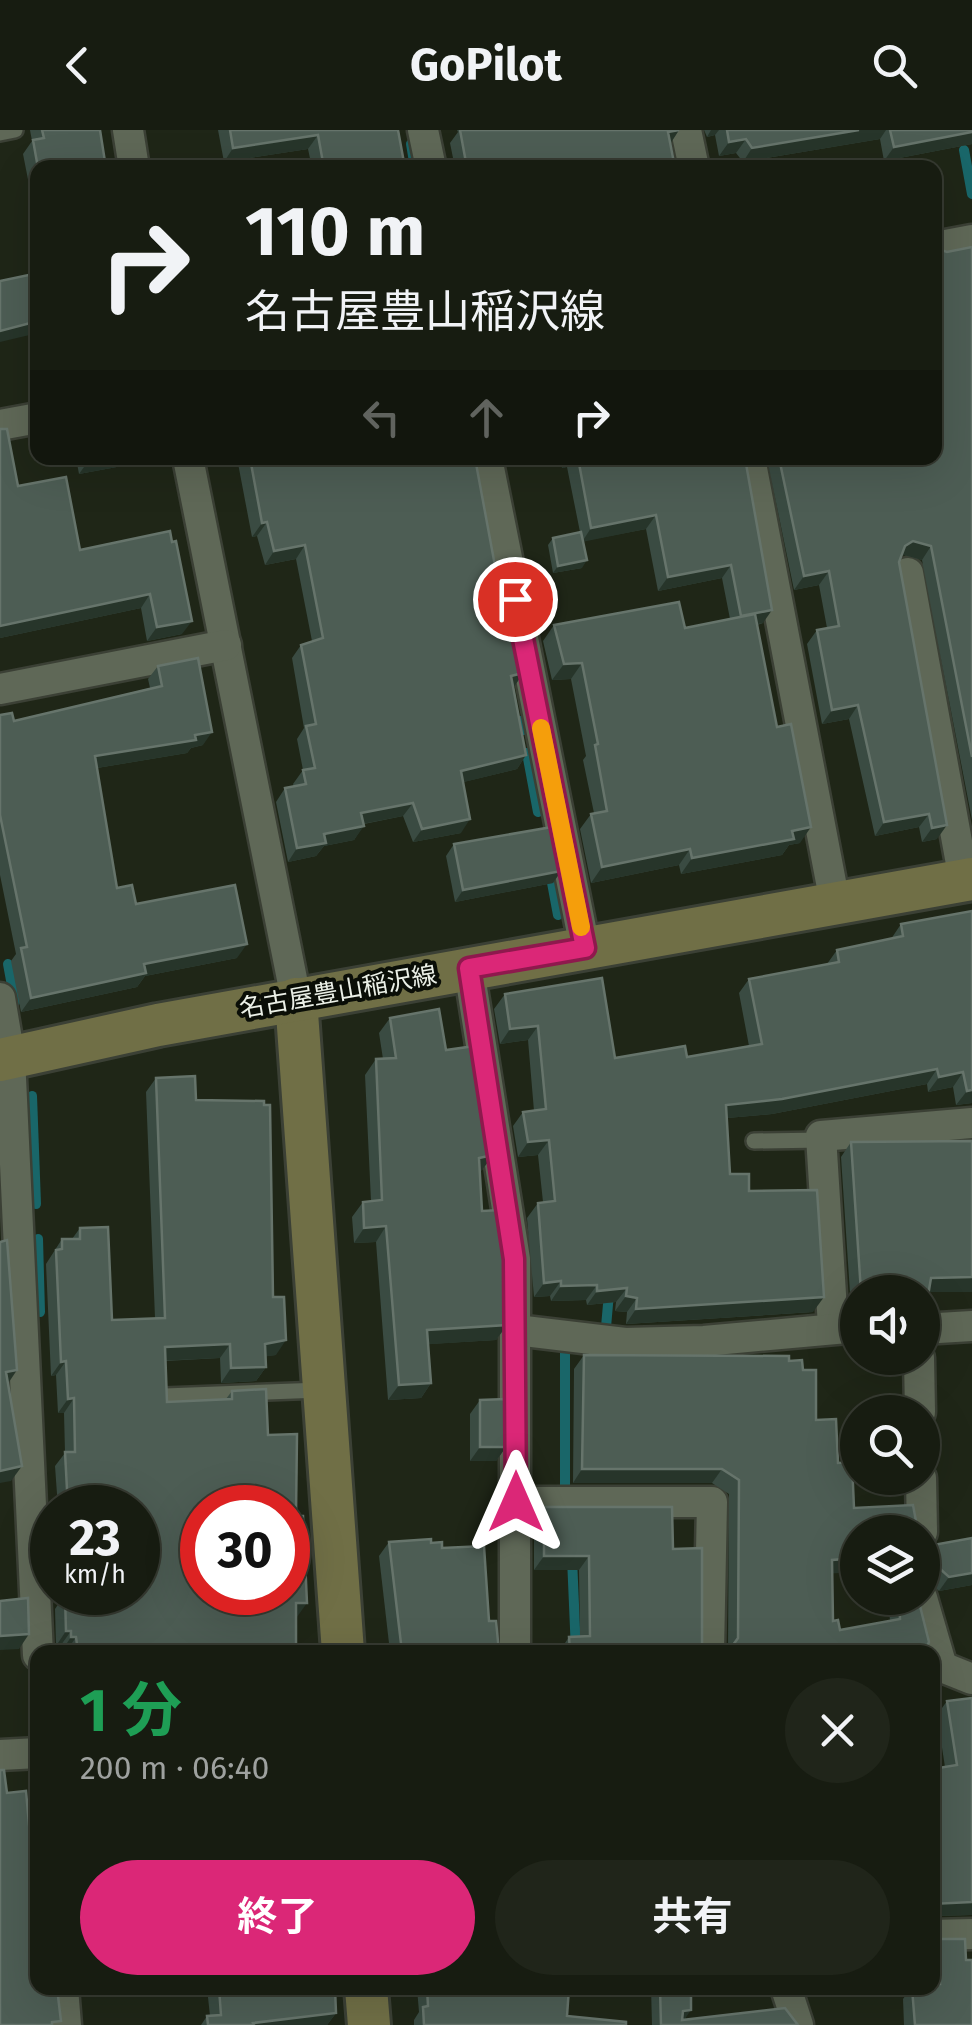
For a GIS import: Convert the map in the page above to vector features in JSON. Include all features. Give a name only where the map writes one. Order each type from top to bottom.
[{"type":"main road","name":"名古屋豊山稲沢線","points":[[5,1058],[469,968],[968,880]]},
{"type":"main road","points":[[296,1000],[344,1645]]},
{"type":"main road","points":[[367,1995],[369,2025]]},
{"type":"street","points":[[128,130],[133,160]]},
{"type":"street","points":[[424,130],[429,160]]},
{"type":"street","points":[[686,130],[692,160]]},
{"type":"street","points":[[942,246],[972,240]]},
{"type":"street","points":[[0,425],[30,419]]},
{"type":"street","points":[[189,465],[296,1000]]},
{"type":"street","points":[[488,465],[585,948]]},
{"type":"street","points":[[751,465],[834,903]]},
{"type":"street","points":[[908,572],[968,880]]},
{"type":"street","points":[[0,689],[226,645]]},
{"type":"street","points":[[469,968],[514,1259],[515,1645]]},
{"type":"street","points":[[0,998],[5,1058],[13,1415],[37,1645]]},
{"type":"street","points":[[840,1280],[821,1136],[972,1123]]},
{"type":"street","points":[[940,1328],[972,1326]]},
{"type":"street","points":[[516,1330],[626,1343],[704,1341],[840,1328]]},
{"type":"street","points":[[516,1502],[712,1502],[709,1645]]},
{"type":"street","points":[[926,1615],[932,1645]]},
{"type":"street","points":[[940,1669],[972,1679]]},
{"type":"street","points":[[0,1755],[30,1753]]},
{"type":"street","points":[[940,1935],[972,1934]]},
{"type":"street","points":[[63,1995],[66,2025]]},
{"type":"street","points":[[788,1995],[798,2025]]},
{"type":"lane","points":[[0,133],[14,130]]},
{"type":"lane","points":[[754,1141],[822,1140]]},
{"type":"lane","points":[[165,1396],[326,1390]]},
{"type":"building","points":[[42,130],[100,130],[105,160],[37,160],[33,140],[44,138]]},
{"type":"building","points":[[230,130],[398,130],[404,160],[323,160],[318,135],[233,148]]},
{"type":"building","points":[[460,130],[679,130],[668,132],[673,160],[466,160]]},
{"type":"building","points":[[727,130],[859,130],[752,148],[746,139],[729,142]]},
{"type":"building","points":[[890,130],[972,130],[972,132],[894,147]]},
{"type":"building","points":[[972,247],[972,757],[931,546],[913,541],[905,546],[899,562],[947,825],[932,828],[929,814],[884,822],[858,705],[832,710],[817,630],[839,626],[829,571],[804,576],[780,465],[942,465],[942,250]]},
{"type":"building","points":[[30,275],[30,323],[0,331],[0,281]]},
{"type":"building","points":[[0,429],[7,429],[18,486],[66,477],[80,550],[170,531],[172,542],[176,541],[192,621],[157,627],[150,594],[0,626]]},
{"type":"building","points":[[251,465],[476,465],[508,636],[516,635],[523,673],[511,676],[526,755],[461,771],[470,819],[422,829],[413,803],[361,813],[364,826],[324,834],[326,843],[297,848],[285,788],[306,784],[303,770],[315,768],[306,726],[316,724],[301,645],[323,638],[305,545],[274,551],[267,522],[262,523]]},
{"type":"building","points":[[579,465],[746,465],[772,610],[741,616],[731,565],[668,577],[656,515],[591,528]]},
{"type":"building","points":[[581,532],[587,560],[558,566],[553,538]]},
{"type":"building","points":[[679,602],[685,628],[755,614],[777,727],[791,724],[811,827],[792,831],[794,839],[692,858],[690,849],[602,867],[591,814],[607,811],[582,663],[564,664],[554,625]]},
{"type":"building","points":[[198,658],[212,732],[195,735],[196,740],[95,756],[117,888],[132,885],[136,904],[235,885],[247,944],[144,964],[146,973],[31,998],[21,948],[27,947],[0,815],[0,715],[12,713],[14,721],[162,686],[158,666]]},
{"type":"building","points":[[552,827],[561,871],[463,890],[454,844]]},
{"type":"building","points":[[972,911],[972,1090],[967,1091],[963,1072],[939,1077],[937,1069],[782,1099],[726,1105],[730,1174],[749,1174],[749,1191],[817,1190],[824,1297],[636,1309],[637,1298],[626,1296],[627,1288],[597,1291],[597,1285],[544,1283],[538,1203],[555,1201],[549,1140],[528,1142],[523,1112],[546,1109],[538,1026],[510,1029],[505,994],[602,978],[615,1058],[685,1046],[687,1057],[762,1044],[749,979],[839,962],[837,950],[903,936],[901,924]]},
{"type":"building","points":[[439,1009],[446,1050],[475,1046],[493,1155],[479,1158],[482,1211],[501,1210],[507,1245],[507,1325],[427,1330],[431,1383],[399,1385],[386,1226],[364,1228],[363,1202],[382,1200],[376,1059],[396,1058],[390,1018]]},
{"type":"building","points":[[195,1076],[196,1100],[264,1101],[264,1105],[270,1105],[273,1297],[284,1297],[286,1340],[265,1344],[266,1367],[231,1368],[230,1344],[165,1347],[167,1402],[232,1399],[232,1391],[266,1389],[268,1435],[297,1434],[296,1485],[180,1485],[180,1615],[296,1615],[296,1645],[77,1645],[76,1637],[66,1631],[66,1615],[160,1615],[160,1485],[67,1485],[65,1452],[75,1452],[74,1398],[68,1399],[66,1361],[61,1362],[56,1250],[62,1249],[62,1239],[80,1239],[80,1228],[108,1227],[112,1320],[165,1318],[156,1078]]},
{"type":"building","points":[[972,1141],[972,1277],[860,1275],[851,1142]]},
{"type":"building","points":[[7,1240],[17,1370],[6,1372],[22,1466],[0,1471],[0,1242]]},
{"type":"building","points":[[584,1355],[789,1356],[789,1361],[802,1360],[803,1370],[816,1370],[816,1420],[836,1419],[840,1495],[853,1495],[854,1508],[913,1505],[915,1515],[840,1515],[840,1559],[832,1560],[833,1621],[838,1620],[840,1630],[900,1619],[900,1615],[922,1615],[928,1645],[733,1645],[738,1638],[739,1480],[722,1469],[582,1469]]},
{"type":"building","points":[[506,1399],[506,1447],[480,1447],[480,1400]]},
{"type":"building","points":[[544,1507],[672,1507],[673,1549],[702,1548],[702,1645],[570,1645],[569,1637],[590,1636],[589,1556],[544,1556]]},
{"type":"building","points":[[972,1538],[972,1573],[949,1577],[940,1569],[940,1544]]},
{"type":"building","points":[[431,1539],[431,1543],[442,1542],[442,1548],[484,1546],[489,1621],[496,1621],[498,1645],[401,1645],[389,1542]]},
{"type":"building","points":[[28,1598],[29,1634],[0,1636],[0,1601]]},
{"type":"building","points":[[972,1698],[972,1902],[940,1904],[940,1768],[957,1765],[947,1701]]},
{"type":"building","points":[[0,1770],[4,1770],[7,1793],[26,1791],[30,1836],[30,1995],[58,1995],[61,2021],[52,2025],[0,2025]]},
{"type":"building","points":[[940,1939],[965,1939],[966,1960],[972,1960],[972,2025],[915,2025],[913,1995],[940,1995]]},
{"type":"building","points":[[220,1995],[335,1995],[336,2013],[254,2025],[208,2025],[207,2016],[221,2015]]},
{"type":"building","points":[[427,1995],[568,1995],[567,2016],[626,2025],[424,2025],[423,2007],[428,2006]]},
{"type":"building","points":[[660,1995],[691,1995],[691,2010],[683,2011],[682,2020],[785,2008],[798,2025],[661,2025]]},
{"type":"waterway","points":[[411,144],[414,160]]},
{"type":"waterway","points":[[964,150],[972,194]]},
{"type":"waterway","points":[[521,721],[523,730]]},
{"type":"waterway","points":[[527,753],[538,812]]},
{"type":"waterway","points":[[550,872],[558,915]]},
{"type":"waterway","points":[[8,964],[15,1002]]},
{"type":"waterway","points":[[32,1096],[36,1204]]},
{"type":"waterway","points":[[38,1239],[40,1312]]},
{"type":"waterway","points":[[606,1327],[609,1293]]},
{"type":"waterway","points":[[565,1349],[565,1493]]},
{"type":"waterway","points":[[572,1558],[576,1645]]},
{"type":"slow traffic","points":[[541,728],[581,927]]},
{"type":"route","points":[[515,599],[585,948],[469,968],[514,1259],[516,1502]]}]
